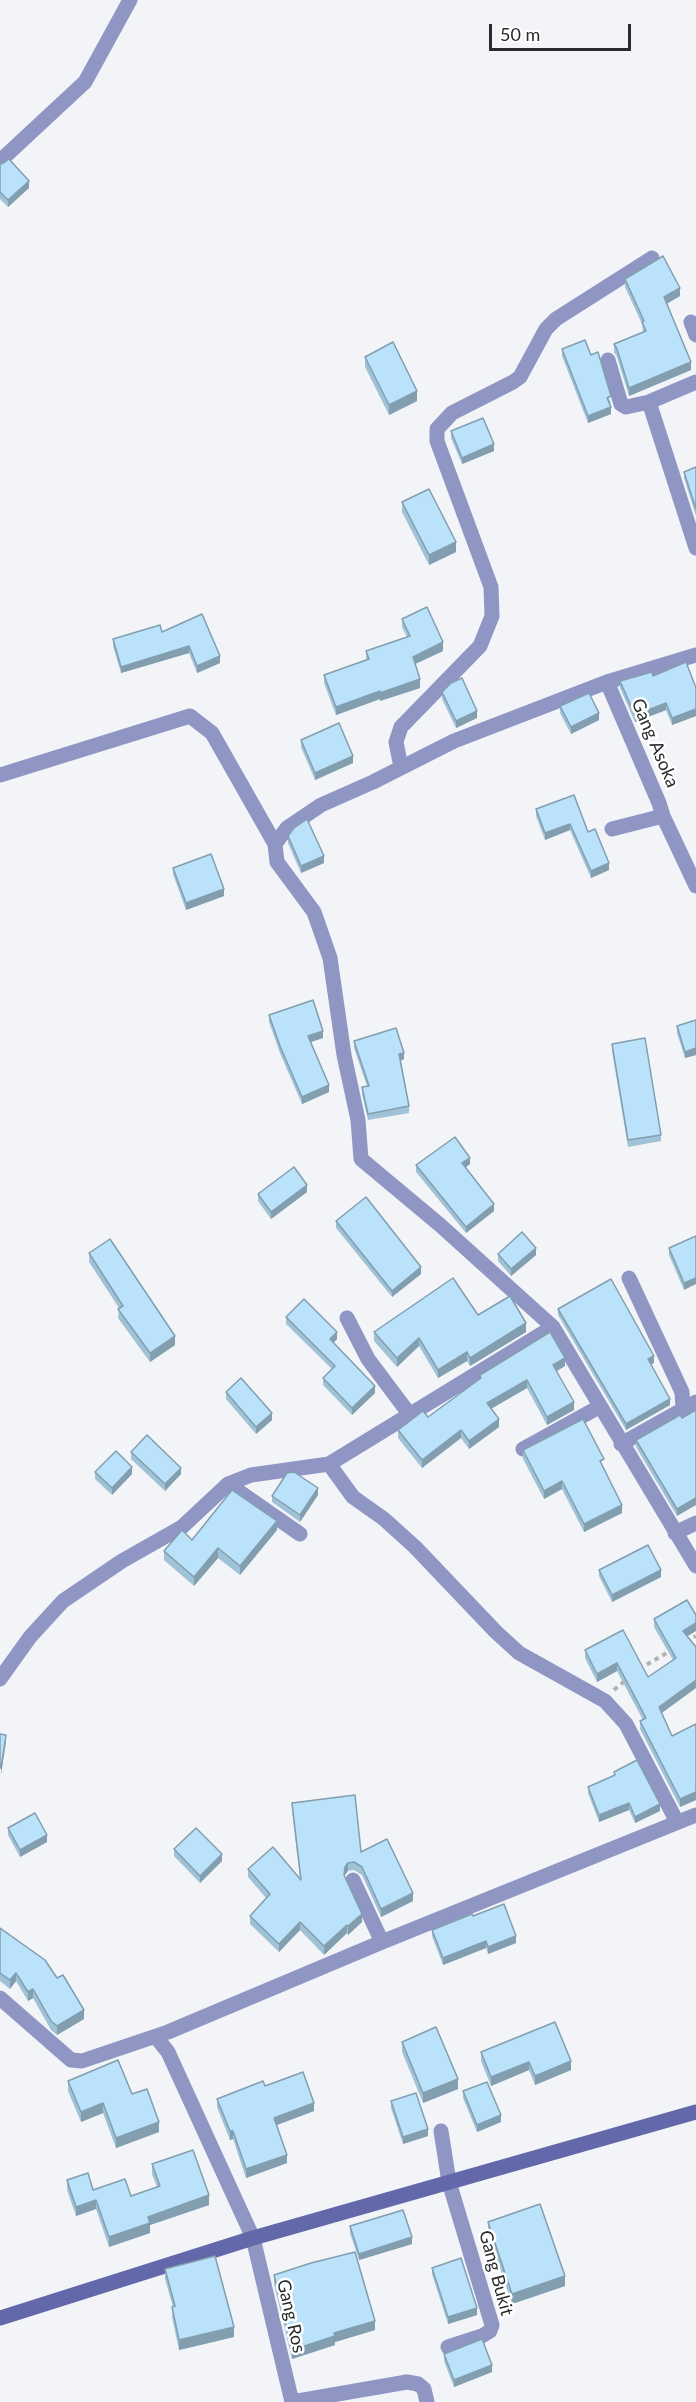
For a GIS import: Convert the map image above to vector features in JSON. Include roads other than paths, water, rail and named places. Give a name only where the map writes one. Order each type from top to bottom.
[{"type":"street","points":[[0,161],[85,82],[130,0]]},
{"type":"street","points":[[400,767],[396,742],[401,727],[480,646],[492,616],[491,587],[437,441],[437,429],[452,413],[520,377],[546,329],[556,319],[652,258]]},
{"type":"street","points":[[608,360],[621,404],[629,407],[649,402],[696,382]]},
{"type":"street","points":[[649,402],[696,548]]},
{"type":"street","points":[[275,844],[287,828],[321,805],[373,782],[454,741],[607,682],[696,655]]},
{"type":"street","name":"Gang Asoka","points":[[607,682],[663,816],[696,886]]},
{"type":"street","points":[[0,776],[190,716],[213,733],[275,844],[277,862],[314,912],[330,958],[344,1055],[358,1120],[361,1159],[440,1225],[553,1327],[696,1566]]},
{"type":"street","points":[[612,830],[663,816]]},
{"type":"street","points":[[621,1444],[690,1405],[628,1278]]},
{"type":"street","points":[[347,1318],[368,1359],[410,1415]]},
{"type":"street","points":[[0,1678],[30,1637],[63,1601],[122,1561],[182,1527],[228,1484],[251,1475],[329,1464],[553,1327]]},
{"type":"street","points":[[523,1449],[599,1407]]},
{"type":"street","points":[[329,1464],[353,1497],[384,1519],[415,1547],[519,1653],[605,1701],[626,1724],[677,1822]]},
{"type":"street","points":[[228,1484],[300,1534]]},
{"type":"street","points":[[675,1533],[696,1523]]},
{"type":"street","points":[[0,1998],[71,2060],[82,2061],[156,2037],[382,1942],[696,1815]]},
{"type":"street","points":[[353,1880],[382,1942]]},
{"type":"street","name":"Gang Ros","points":[[156,2037],[168,2052],[253,2238],[292,2402]]},
{"type":"street","points":[[0,2318],[253,2238],[696,2112]]},
{"type":"street","points":[[441,2132],[449,2182]]},
{"type":"street","name":"Gang Bukit","points":[[448,2347],[482,2336],[490,2331],[492,2325],[449,2182]]},
{"type":"street","points":[[292,2402],[407,2382],[418,2384],[424,2389],[427,2402]]}]
